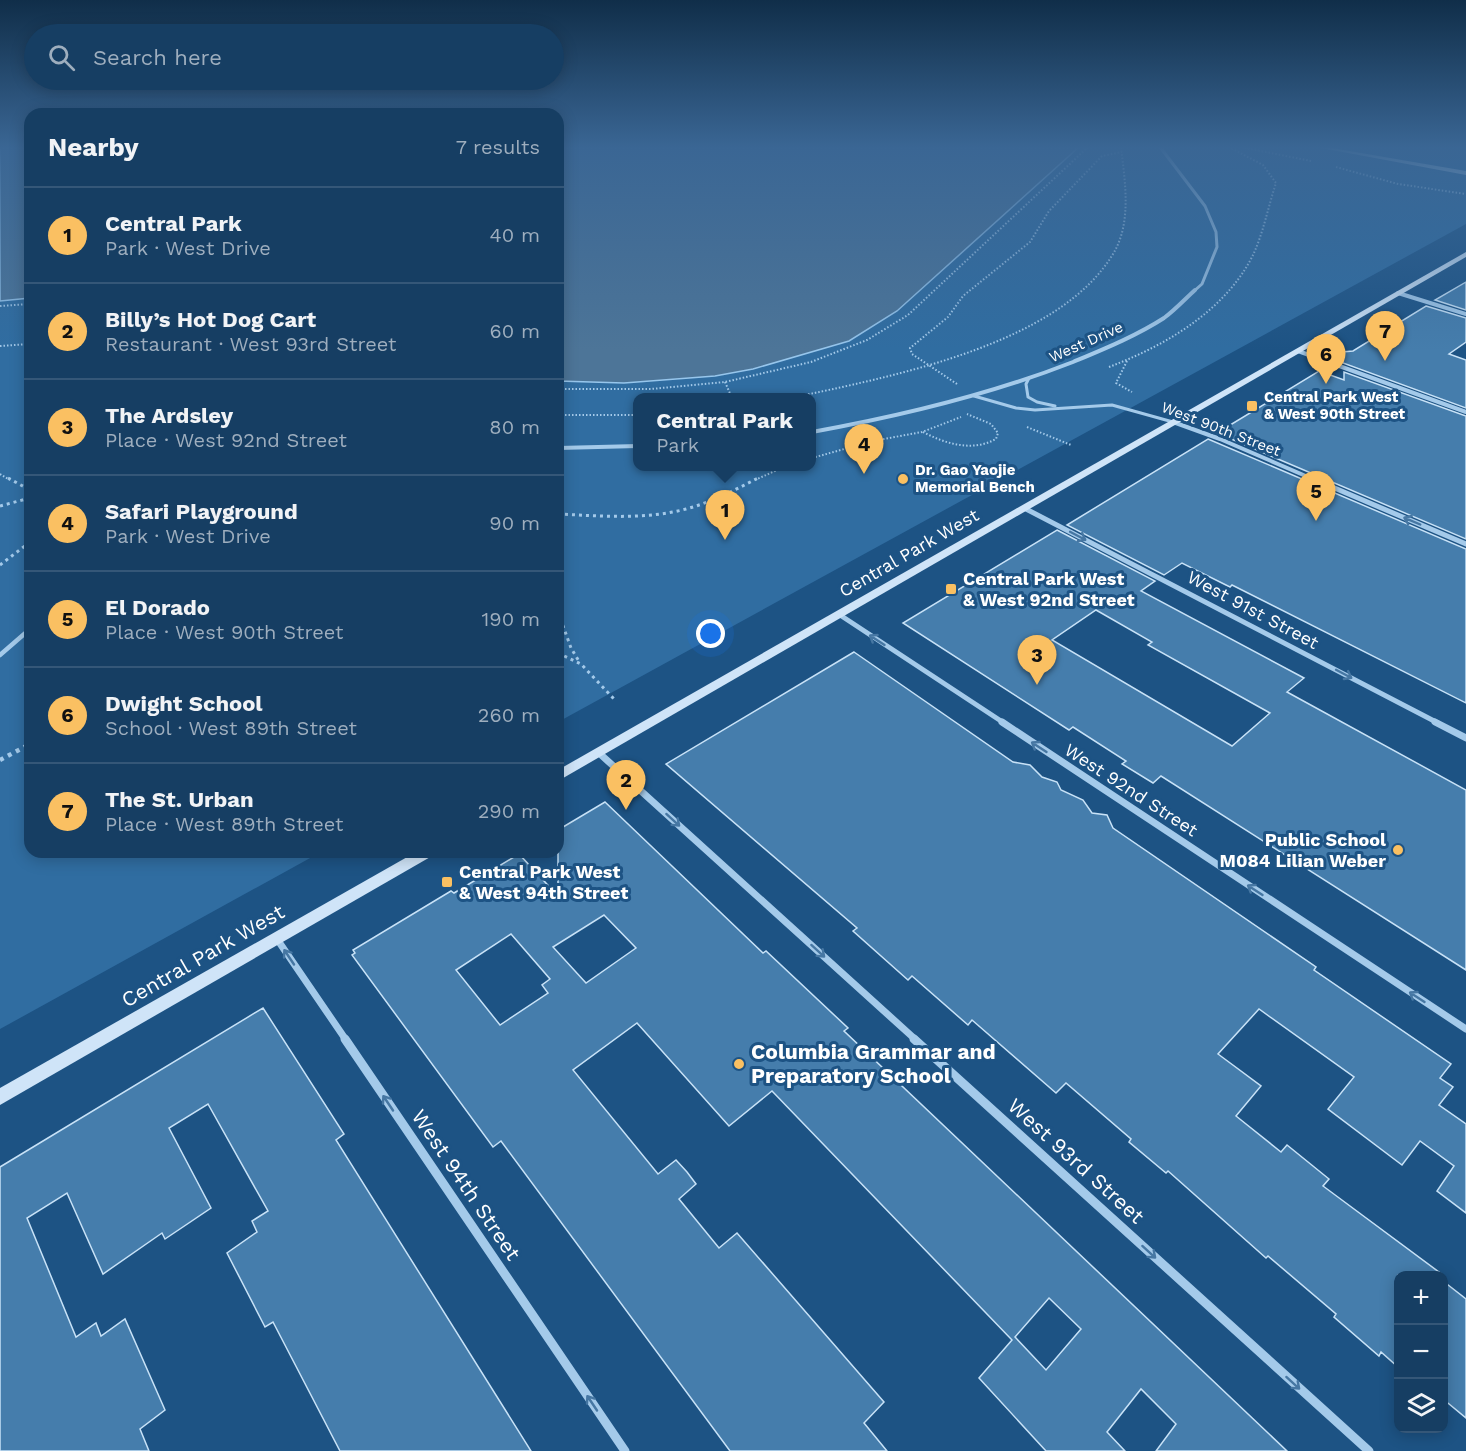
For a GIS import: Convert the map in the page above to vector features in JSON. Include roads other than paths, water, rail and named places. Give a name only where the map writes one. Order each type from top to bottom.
[{"type":"main road","name":"Central Park West","points":[[564,773],[1466,254]]},
{"type":"main road","name":"Central Park West","points":[[0,1097],[416,858]]},
{"type":"street","name":"West Drive","points":[[816,431],[907,414],[974,396],[1089,356],[1154,324],[1190,297],[1210,273],[1217,249],[1214,224],[1209,215]]},
{"type":"street","points":[[1398,293],[1466,314]]},
{"type":"street","points":[[1298,351],[1466,412]]},
{"type":"street","name":"West 90th Street","points":[[1173,422],[1220,439],[1466,544]]},
{"type":"street","points":[[564,448],[633,446]]},
{"type":"street","name":"West 91st Street","points":[[1026,509],[1466,738]]},
{"type":"street","name":"West 92nd Street","points":[[840,615],[1466,1029]]},
{"type":"street","points":[[0,655],[24,634]]},
{"type":"street","name":"West 93rd Street","points":[[598,753],[1369,1451]]},
{"type":"street","name":"West 94th Street","points":[[276,938],[625,1451]]},
{"type":"lane","name":"West 90th Street","points":[[1029,378],[1026,384],[1028,397],[1038,402],[1061,407]]},
{"type":"lane","name":"West 90th Street","points":[[974,396],[1026,409],[1112,405],[1173,422]]},
{"type":"place","name":"The St. Urban","points":[[1385,361]]},
{"type":"place","name":"Dwight School","points":[[1326,384]]},
{"type":"place","name":"Central Park West & West 90th Street","points":[[1252,406]]},
{"type":"place","name":"Safari Playground","points":[[864,474]]},
{"type":"place","name":"Dr. Gao Yaojie Memorial Bench","points":[[903,479]]},
{"type":"place","name":"El Dorado","points":[[1316,521]]},
{"type":"place","name":"Central Park","points":[[725,540]]},
{"type":"place","name":"Central Park West & West 92nd Street","points":[[951,589]]},
{"type":"place","name":"The Ardsley","points":[[1037,685]]},
{"type":"place","name":"Billy’s Hot Dog Cart","points":[[626,810]]},
{"type":"place","name":"Public School M084 Lilian Weber","points":[[1398,850]]},
{"type":"place","name":"Central Park West & West 94th Street","points":[[447,882]]},
{"type":"place","name":"Columbia Grammar and Preparatory School","points":[[739,1064]]}]
